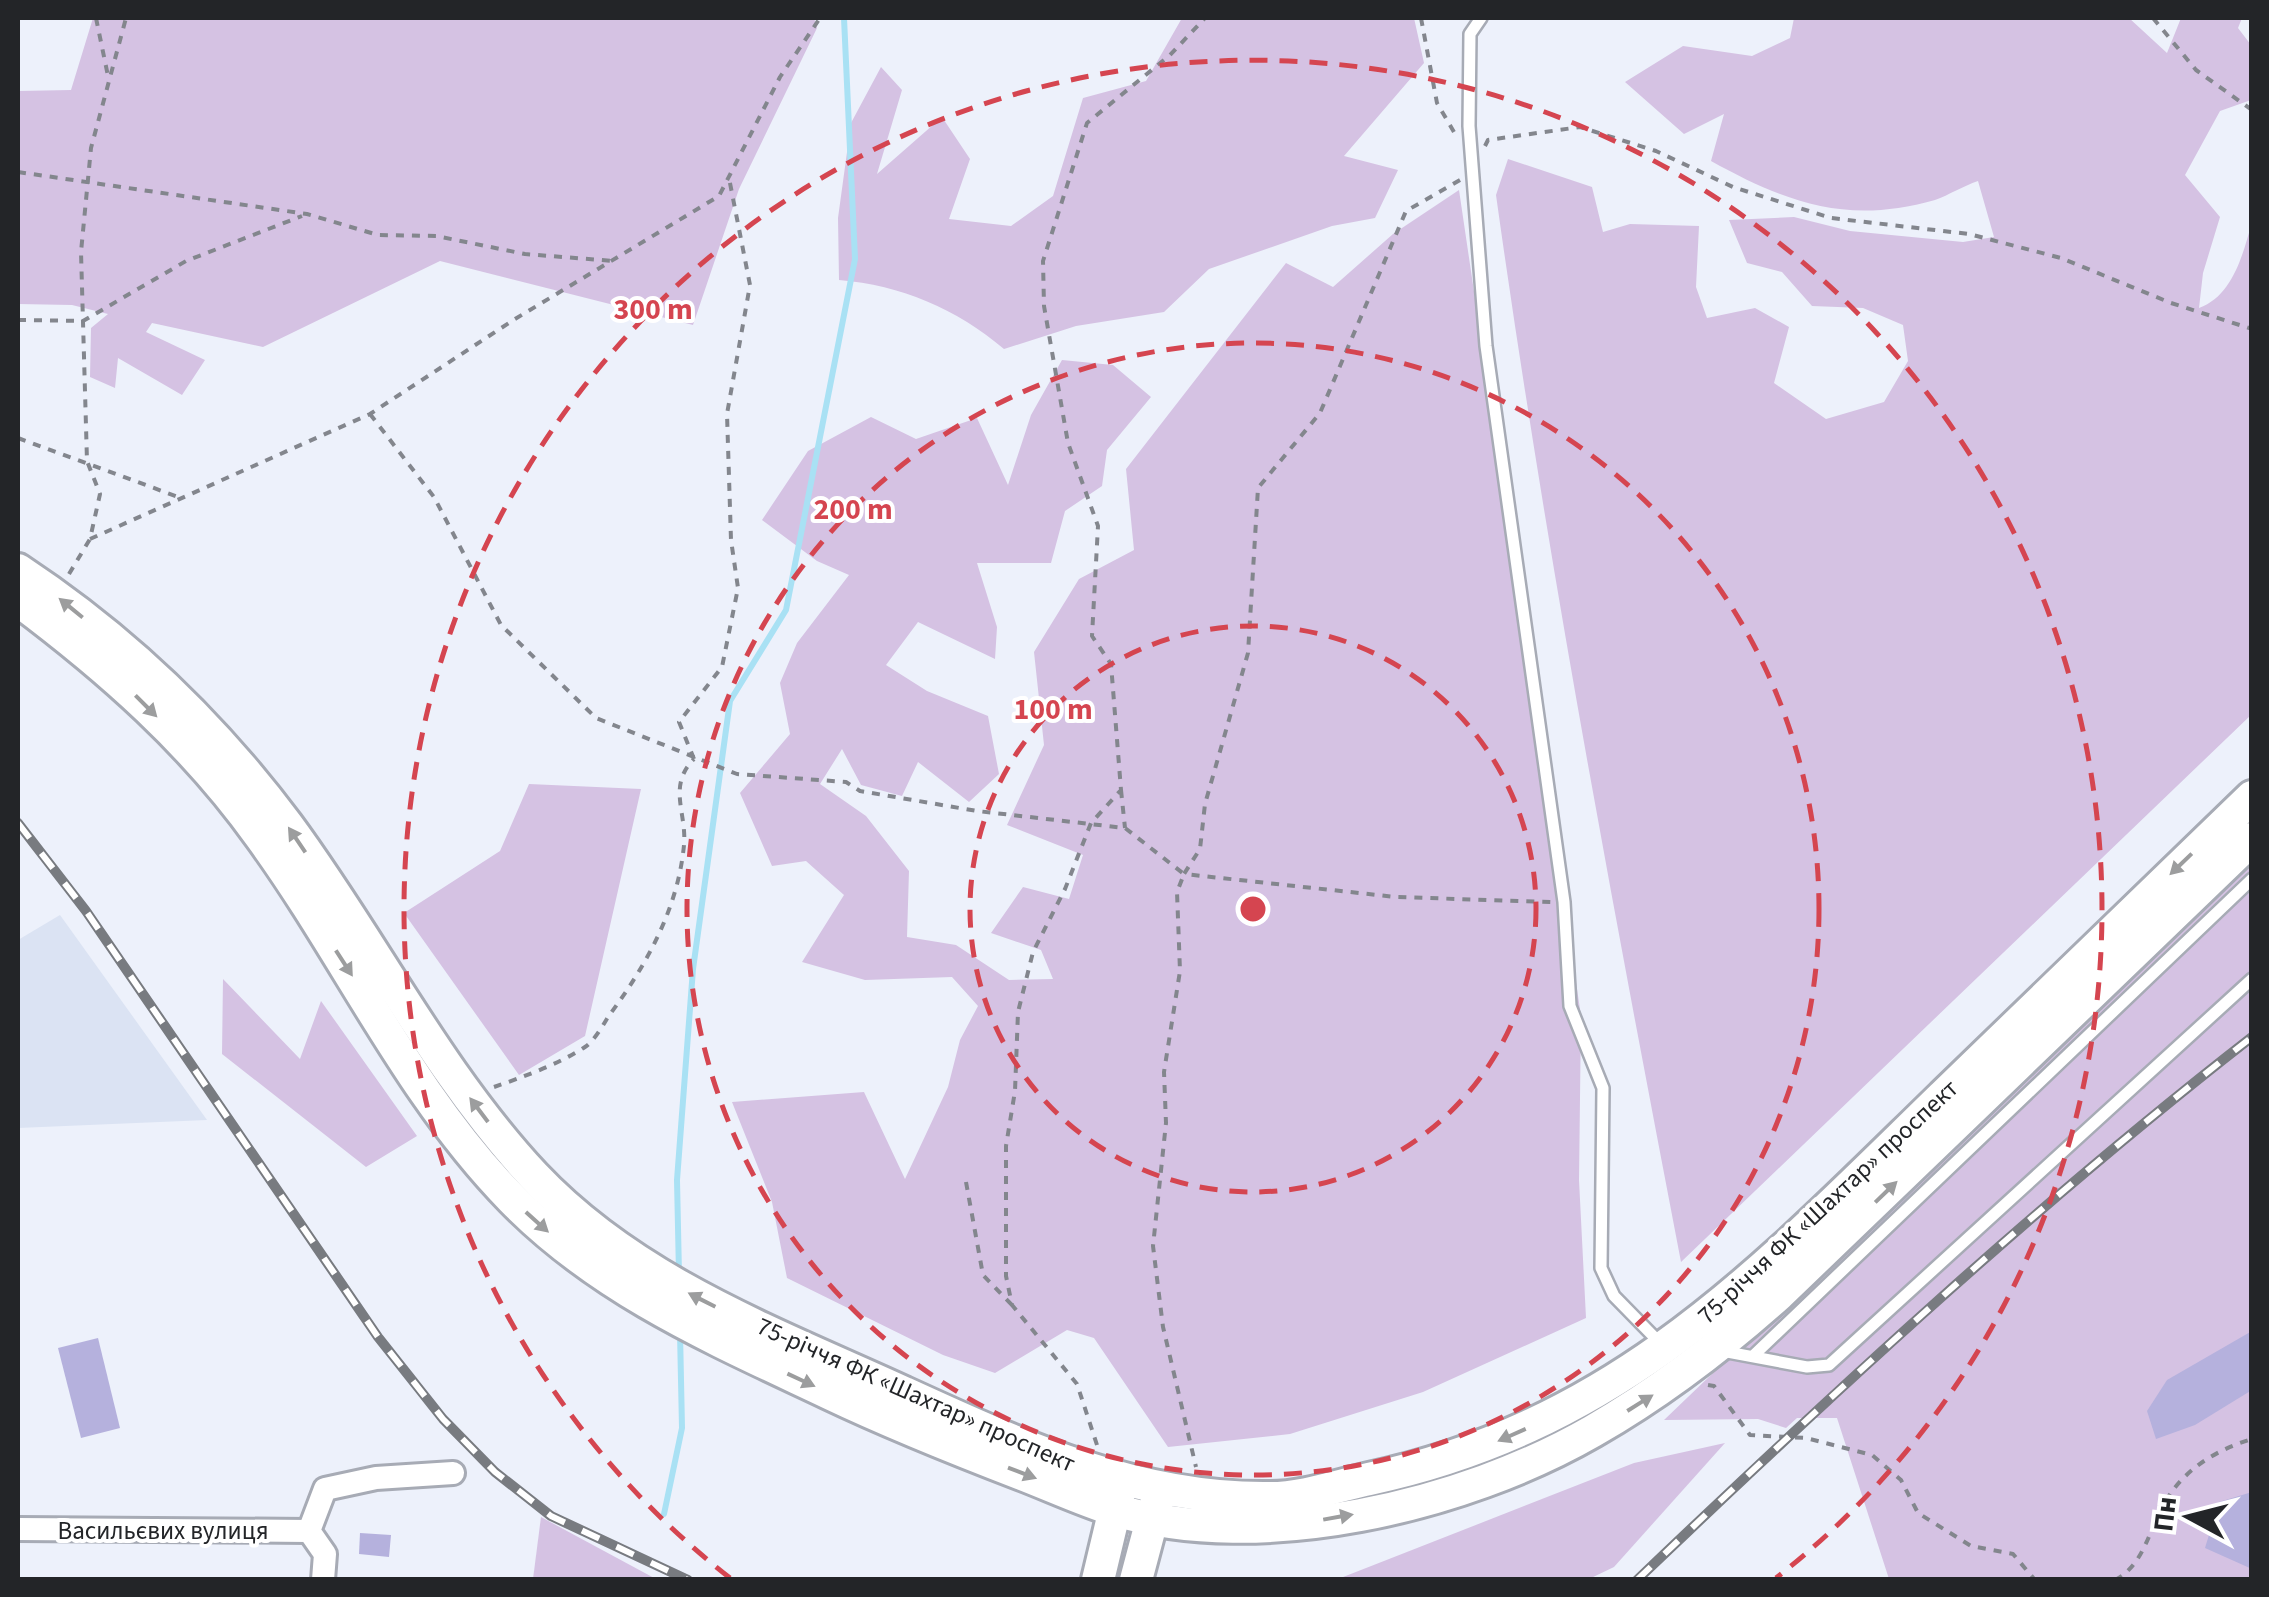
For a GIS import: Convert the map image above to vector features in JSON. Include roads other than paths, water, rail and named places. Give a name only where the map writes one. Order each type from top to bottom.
[{"type":"main road","name":"75-річчя ФК «Шахтар» проспект","points":[[18,570],[55,595],[209,730],[287,826],[492,1128],[538,1180],[593,1232],[694,1297],[1048,1458],[1118,1494]]},
{"type":"main road","name":"75-річчя ФК «Шахтар» проспект","points":[[18,600],[108,668],[184,744],[260,836],[468,1151],[514,1202],[620,1289],[696,1330],[931,1438],[1118,1494],[1276,1526],[1418,1500],[1497,1476],[1587,1435],[1673,1361],[2252,796]]},
{"type":"main road","name":"75-річчя ФК «Шахтар» проспект","points":[[1157,1503],[1206,1494],[1278,1498],[1410,1470],[1486,1447],[1673,1361],[1716,1350],[2252,839]]},
{"type":"main road","points":[[1098,1580],[1118,1494]]},
{"type":"main road","points":[[1136,1580],[1157,1503]]},
{"type":"street","points":[[323,1580],[325,1554],[309,1531],[325,1490],[376,1478],[453,1473]]},
{"type":"street","name":"Васильєвих вулиця","points":[[18,1529],[309,1531]]},
{"type":"lane","points":[[1466,18],[1470,34],[1469,126],[1476,171],[1486,346],[1564,902],[1570,1006],[1603,1088],[1601,1268],[1614,1296],[1673,1361]]},
{"type":"lane","points":[[1470,34],[1481,18]]},
{"type":"lane","points":[[1754,1355],[2252,879]]},
{"type":"lane","points":[[1716,1350],[1807,1367],[1829,1365],[2252,979]]},
{"type":"waterway","points":[[679,1274],[677,1180],[693,969],[730,701],[786,610],[855,259],[844,18]]},
{"type":"waterway","points":[[664,1514],[682,1428],[680,1332]]},
{"type":"railway","points":[[18,823],[86,911],[378,1337],[443,1419],[495,1472],[551,1516],[688,1580]]},
{"type":"railway","points":[[1637,1580],[1786,1439],[2015,1233],[2252,1037]]}]
